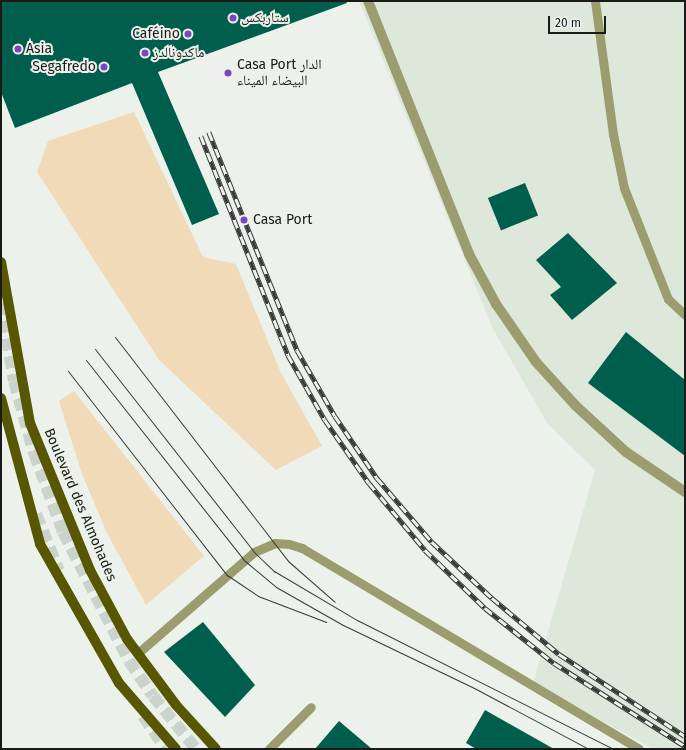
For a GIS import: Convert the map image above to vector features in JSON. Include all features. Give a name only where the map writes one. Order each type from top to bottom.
[{"type":"main road","name":"Boulevard des Almohades","points":[[1,262],[30,423],[90,570],[138,653],[176,705],[216,749]]},
{"type":"main road","points":[[1,398],[40,544],[119,683],[176,749]]},
{"type":"street","points":[[368,1],[469,254],[496,304],[536,362],[576,405],[626,452],[685,492]]},
{"type":"lane","points":[[595,1],[613,134],[624,188],[665,292],[685,315]]},
{"type":"lane","points":[[138,653],[254,552],[275,543],[289,544],[302,548],[640,749]]},
{"type":"lane","points":[[269,749],[311,707]]},
{"type":"shaded area","points":[[359,1],[685,1],[685,749],[653,749],[533,683],[595,470],[547,423],[493,329]]},
{"type":"shaded area","points":[[134,112],[203,257],[236,264],[281,373],[322,446],[276,470],[159,360],[37,172],[48,141]]},
{"type":"shaded area","points":[[74,391],[204,556],[146,605],[107,533],[82,474],[59,401]]},
{"type":"building","points":[[1,1],[346,1],[347,3],[158,72],[219,214],[192,225],[132,83],[15,128],[1,92]]},
{"type":"building","points":[[525,183],[538,215],[501,230],[488,198]]},
{"type":"building","points":[[568,233],[617,283],[572,320],[550,295],[561,287],[536,260]]},
{"type":"building","points":[[626,332],[685,380],[685,456],[588,383]]},
{"type":"building","points":[[203,622],[255,685],[225,717],[164,652]]},
{"type":"building","points":[[485,710],[554,749],[476,749],[466,743]]},
{"type":"building","points":[[339,721],[372,749],[315,749]]},
{"type":"tunnel","points":[[1,303],[14,381],[34,453],[63,532],[129,661],[153,696],[196,749]]},
{"type":"tunnel","points":[[36,514],[59,571]]},
{"type":"tunnel","points":[[143,716],[166,749]]},
{"type":"tram line","points":[[115,337],[288,561],[335,602]]},
{"type":"tram line","points":[[95,349],[254,552],[274,571],[357,620],[614,749]]},
{"type":"tram line","points":[[86,360],[245,561],[276,587],[341,624],[476,689],[589,749]]},
{"type":"tram line","points":[[68,371],[227,575],[258,596],[326,622]]},
{"type":"railway","points":[[209,132],[297,350],[335,416],[377,478],[432,542],[492,598],[559,654],[685,736]]},
{"type":"railway","points":[[201,136],[288,355],[325,420],[369,483],[425,550],[485,608],[554,663],[685,746]]},
{"type":"place","name":"ستاربكس","points":[[233,18]]},
{"type":"place","name":"Caféino","points":[[188,34]]},
{"type":"place","name":"Asia","points":[[18,49]]},
{"type":"place","name":"ماكدونالدز","points":[[145,53]]},
{"type":"place","name":"Segafredo","points":[[104,67]]},
{"type":"place","name":"Casa Port الدار البيضاء الميناء","points":[[228,73]]},
{"type":"place","name":"Casa Port","points":[[244,220]]}]
